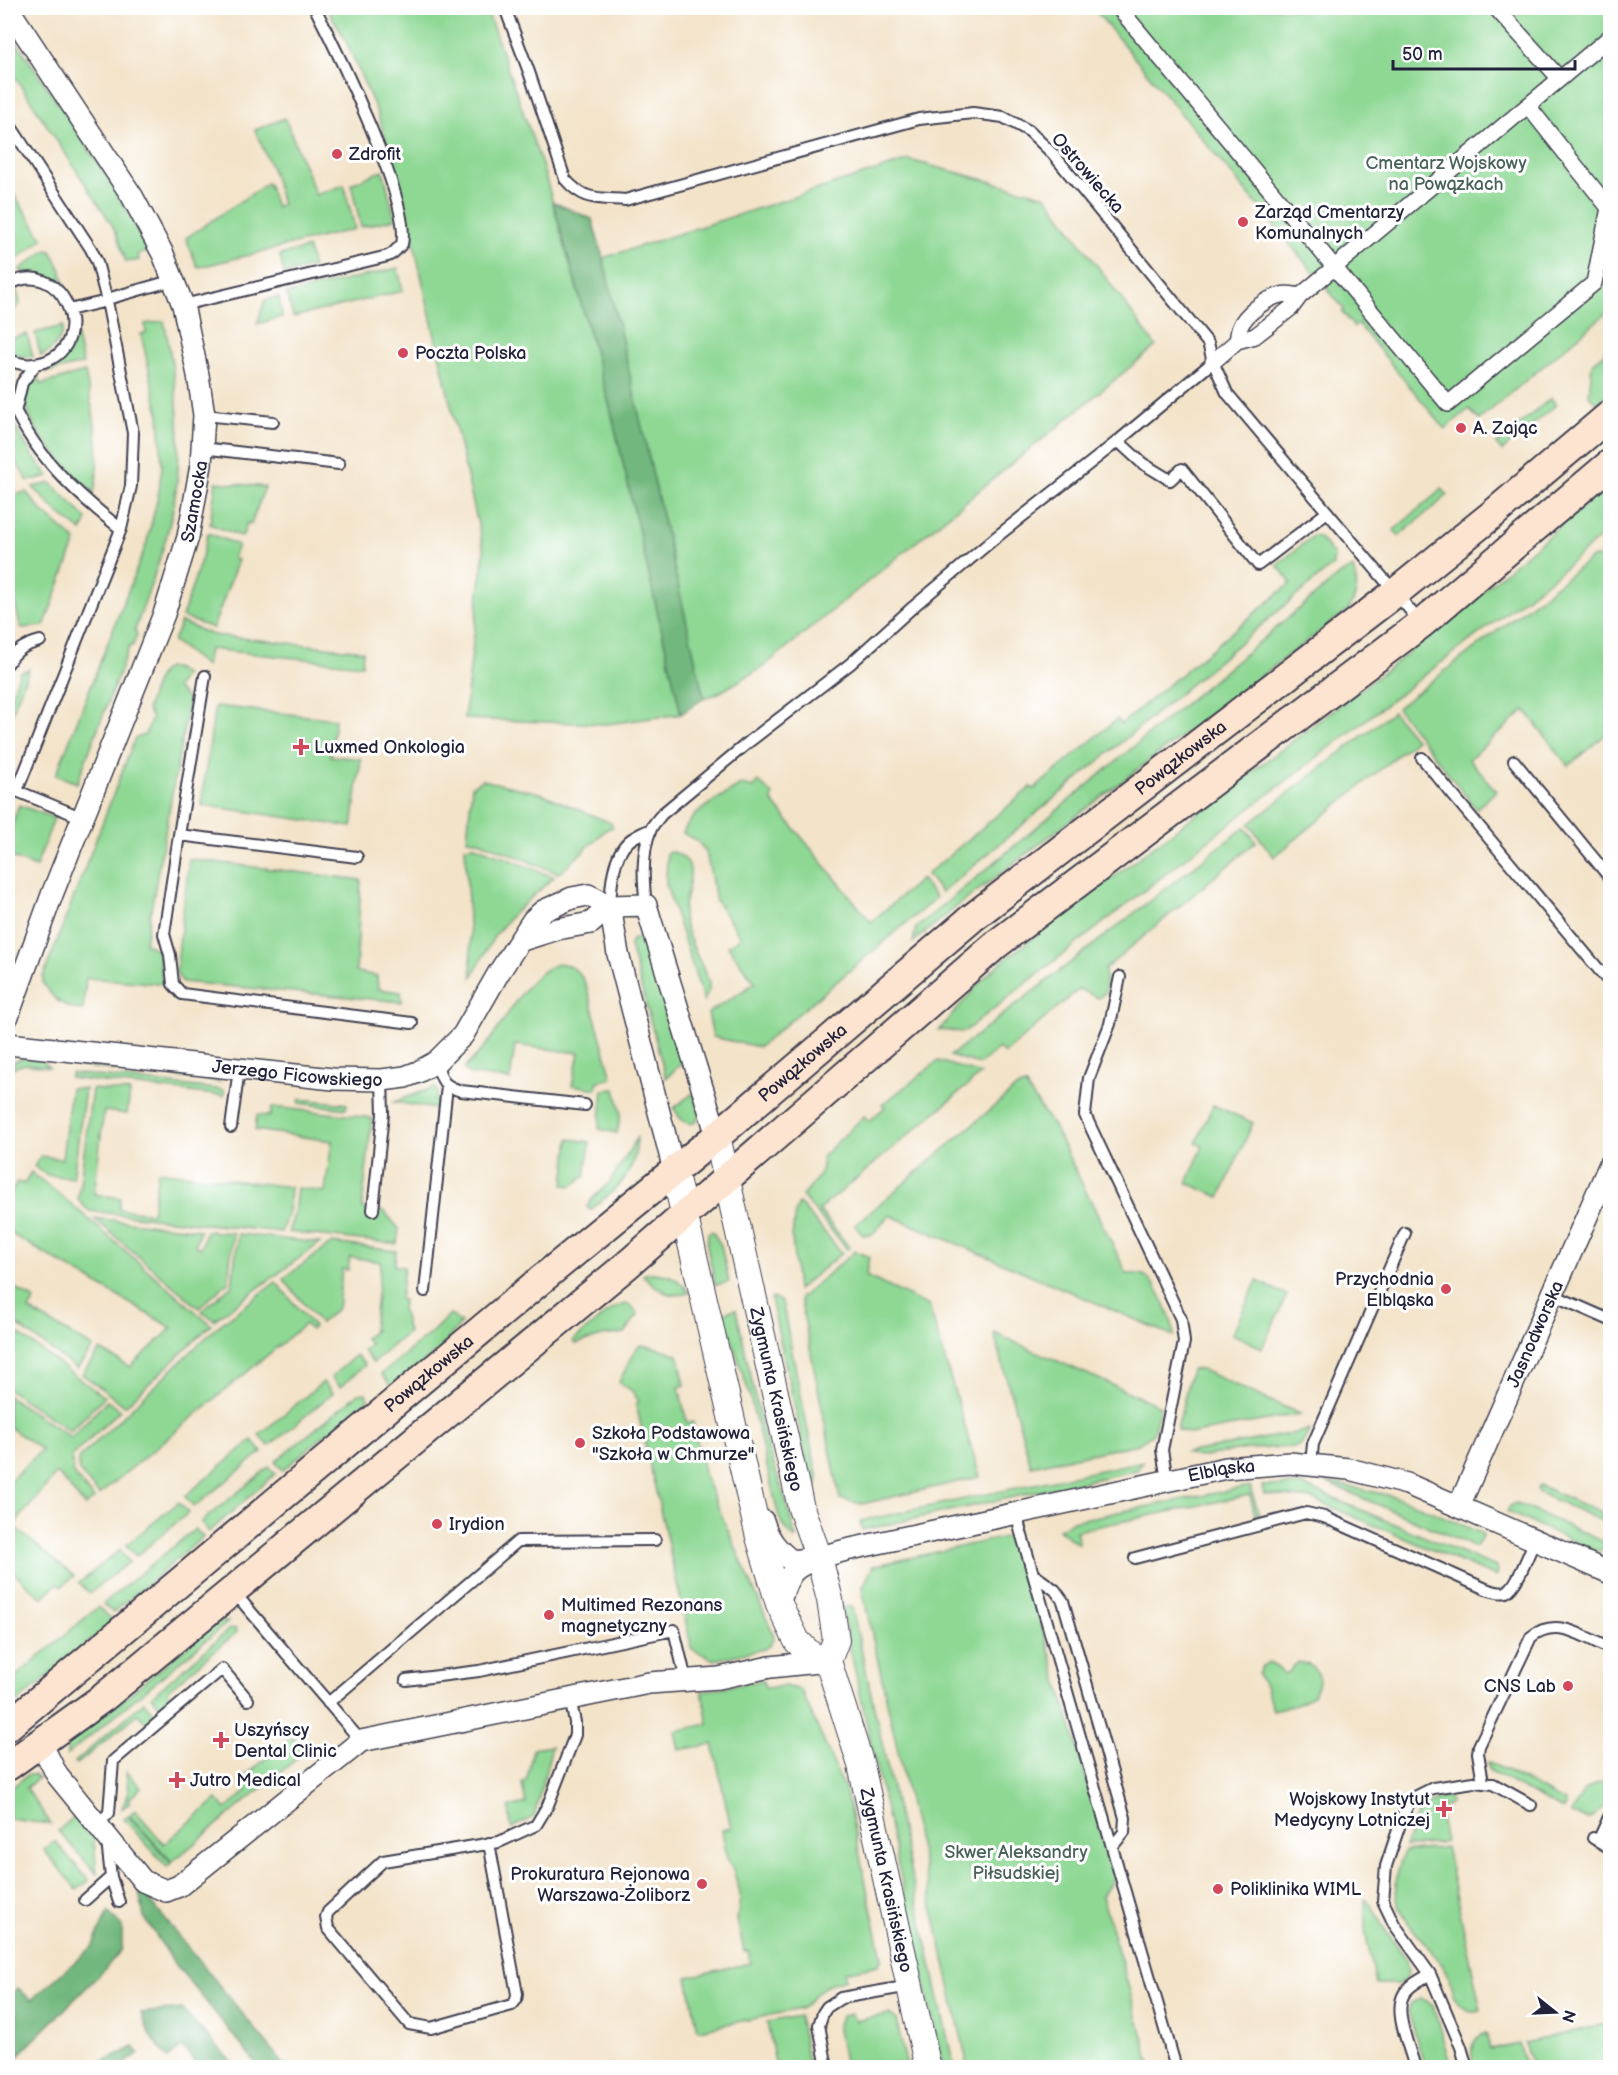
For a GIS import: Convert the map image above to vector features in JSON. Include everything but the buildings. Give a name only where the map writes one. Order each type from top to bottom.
[{"type":"main road","name":"Powązkowska","points":[[8,1726],[717,1136],[972,918],[1395,593],[1611,415]]},
{"type":"main road","name":"Powązkowska","points":[[8,1766],[104,1697],[684,1216],[998,943],[1421,624],[1611,464]]},
{"type":"street","name":"Szamocka","points":[[8,8],[132,196],[163,254],[183,305],[204,415],[201,465],[188,537],[164,614],[8,1016]]},
{"type":"street","points":[[1119,8],[1448,404],[1594,283],[1609,208],[1528,106]]},
{"type":"street","points":[[1496,8],[1560,80]]},
{"type":"street","points":[[1213,362],[1237,341],[1255,336],[1291,308],[1300,296],[1611,37]]},
{"type":"street","name":"Jerzego Ficowskiego","points":[[8,1044],[333,1080],[382,1080],[418,1072],[436,1062],[463,1035],[498,974],[533,920],[543,911],[572,898],[588,895],[610,906],[646,905]]},
{"type":"street","points":[[646,905],[717,1136]]},
{"type":"street","points":[[522,940],[557,929],[591,923],[610,906]]},
{"type":"street","points":[[610,906],[618,954],[674,1170],[759,1537],[779,1604],[797,1641],[810,1654],[828,1661]]},
{"type":"street","name":"Zygmunta Krasińskiego","points":[[717,1136],[801,1508],[819,1558],[830,1600],[836,1640],[828,1661],[861,1765],[928,2067]]},
{"type":"street","name":"Jasnodworska","points":[[1459,1506],[1611,1164]]},
{"type":"street","points":[[741,1462],[759,1498],[764,1524],[773,1544],[792,1561],[819,1558]]},
{"type":"street","name":"Elbląska","points":[[819,1558],[846,1550],[1167,1480],[1246,1465],[1311,1464],[1349,1469],[1388,1479],[1459,1506],[1611,1573]]},
{"type":"street","points":[[779,1604],[787,1581],[794,1571],[819,1558]]},
{"type":"street","points":[[40,1741],[57,1775],[101,1832],[143,1881],[166,1891],[178,1887],[362,1741],[649,1683],[719,1678],[770,1667],[828,1661]]},
{"type":"lane","points":[[183,305],[388,256],[402,244],[403,220],[385,167],[346,68],[315,8]]},
{"type":"lane","name":"Ostrowiecka","points":[[505,8],[565,179],[576,192],[590,197],[625,200],[919,119],[974,112],[1003,117],[1029,131],[1053,154],[1208,343],[1213,362],[1227,393],[1421,624]]},
{"type":"lane","points":[[8,122],[91,249],[97,262],[107,300],[133,433],[131,486],[121,529],[12,789],[83,818]]},
{"type":"lane","points":[[8,285],[14,281],[28,279],[43,281],[56,288],[66,300],[71,327],[68,340],[60,352],[49,360],[23,365],[8,359]]},
{"type":"lane","points":[[69,310],[174,280]]},
{"type":"lane","points":[[646,905],[643,868],[651,829],[662,814],[750,741],[850,664],[987,545],[1119,441],[1213,362]]},
{"type":"lane","points":[[15,413],[22,383],[36,364]]},
{"type":"lane","points":[[8,394],[15,413],[39,450],[60,476],[121,529]]},
{"type":"lane","points":[[204,415],[273,422]]},
{"type":"lane","points":[[1119,441],[1142,463],[1170,480],[1182,469],[1258,565],[1326,513]]},
{"type":"lane","points":[[202,448],[339,464]]},
{"type":"lane","points":[[8,663],[14,654],[26,644],[40,641]]},
{"type":"lane","points":[[205,676],[164,934],[171,955],[173,984],[182,994],[412,1023]]},
{"type":"lane","points":[[1422,758],[1611,983]]},
{"type":"lane","points":[[1514,761],[1611,878]]},
{"type":"lane","points":[[610,906],[614,872],[620,855],[629,841],[651,829]]},
{"type":"lane","points":[[179,835],[357,857]]},
{"type":"lane","points":[[1120,977],[1110,1024],[1089,1078],[1085,1115],[1181,1318],[1184,1331],[1182,1355],[1162,1450],[1167,1480]]},
{"type":"lane","points":[[436,1062],[444,1083],[461,1091],[585,1105]]},
{"type":"lane","points":[[231,1127],[238,1069]]},
{"type":"lane","points":[[373,1210],[384,1104],[382,1080]]},
{"type":"lane","points":[[425,1291],[447,1086]]},
{"type":"lane","points":[[1311,1464],[1313,1444],[1405,1233]]},
{"type":"lane","points":[[1553,1295],[1611,1320]]},
{"type":"lane","points":[[1017,1512],[1176,2067]]},
{"type":"lane","points":[[1135,1558],[1306,1513],[1324,1517],[1486,1589],[1501,1593],[1507,1591],[1513,1583],[1535,1540]]},
{"type":"lane","points":[[328,1703],[518,1541],[655,1540]]},
{"type":"lane","points":[[1033,1574],[1059,1594],[1072,1633],[1125,1818],[1124,1832],[1112,1847]]},
{"type":"lane","points":[[233,1590],[362,1741]]},
{"type":"lane","points":[[1483,1782],[1479,1746],[1531,1637],[1541,1629],[1557,1627],[1611,1649]]},
{"type":"lane","points":[[406,1680],[479,1671],[674,1630],[686,1680]]},
{"type":"lane","points":[[119,1902],[101,1832],[109,1813],[113,1761],[222,1669],[248,1700]]},
{"type":"lane","points":[[489,1843],[516,2000],[512,2006],[431,2028],[408,2024],[328,1928],[326,1917],[328,1912],[383,1861],[489,1843],[499,1842],[536,1824],[548,1805],[575,1735],[570,1699]]},
{"type":"lane","points":[[1467,2067],[1461,2047],[1430,1974],[1394,1924],[1383,1901],[1386,1866],[1402,1815],[1415,1797],[1433,1788],[1483,1782],[1493,1784],[1531,1805]]},
{"type":"lane","points":[[1611,1815],[1595,1840],[1611,1848]]},
{"type":"lane","points":[[85,1899],[111,1877]]},
{"type":"lane","points":[[1415,2067],[1400,2014],[1403,1994],[1430,1974]]},
{"type":"lane","points":[[827,2067],[819,2025],[823,2013],[831,2003],[841,1998],[910,1986]]},
{"type":"green space","points":[[327,8],[486,8],[543,168],[611,411],[681,714],[607,724],[464,719],[484,551],[401,187],[377,112],[344,37]]},
{"type":"green space","name":"Cmentarz Wojskowy na Powązkach","points":[[1093,8],[1610,8],[1610,310],[1479,420],[1469,409],[1445,429],[1358,324],[1354,327],[1342,312],[1344,309]]},
{"type":"green space","points":[[8,29],[100,166],[133,221],[148,252],[138,254],[139,260],[126,262],[111,223],[8,66]]},
{"type":"green space","points":[[285,118],[316,195],[344,185],[355,229],[197,266],[186,238],[268,183],[276,207],[282,204],[272,169],[255,130]]},
{"type":"green space","points":[[909,160],[1046,196],[1156,346],[763,667],[717,694],[704,698],[603,258]]},
{"type":"green space","points":[[383,170],[395,219],[361,227],[351,184]]},
{"type":"green space","points":[[8,185],[43,239],[8,266]]},
{"type":"green space","points":[[553,202],[592,219],[603,258],[704,698],[681,714],[611,411]]},
{"type":"green space","points":[[308,248],[313,267],[284,274],[280,255]]},
{"type":"green space","points":[[47,250],[51,251],[56,260],[66,290],[46,275],[21,272],[20,269]]},
{"type":"green space","points":[[398,268],[403,291],[293,317],[287,294]]},
{"type":"green space","points":[[16,288],[20,303],[17,308],[8,310],[8,293]]},
{"type":"green space","points":[[279,297],[282,317],[257,324],[265,300]]},
{"type":"green space","points":[[164,321],[174,374],[179,428],[177,481],[173,507],[160,558],[135,630],[137,634],[133,645],[129,647],[77,783],[56,775],[146,545],[158,497],[162,466],[159,414],[141,334],[146,333],[145,324]]},
{"type":"green space","points":[[63,326],[56,344],[41,356],[35,333]]},
{"type":"green space","points":[[76,333],[83,364],[47,372],[46,368],[57,363],[69,350]]},
{"type":"green space","points":[[27,334],[33,357],[19,356],[8,350],[8,339]]},
{"type":"green space","points":[[1610,349],[1610,392],[1597,404],[1589,395],[1592,364]]},
{"type":"green space","points":[[85,372],[94,417],[97,448],[97,478],[94,493],[63,463],[41,436],[28,411],[26,399],[28,389],[37,374],[41,384]]},
{"type":"green space","points":[[1551,398],[1556,405],[1502,451],[1496,444]]},
{"type":"green space","points":[[8,415],[32,455],[49,476],[28,481],[8,450]]},
{"type":"green space","points":[[216,482],[265,487],[251,524],[247,523],[242,537],[210,524]]},
{"type":"green space","points":[[51,483],[87,519],[82,531],[58,513],[33,487]]},
{"type":"green space","points":[[1610,484],[1610,529],[1561,571],[1210,839],[964,1032],[939,1030],[983,979],[1004,960],[1406,655]]},
{"type":"green space","points":[[1442,489],[1448,495],[1399,536],[1394,530]]},
{"type":"green space","points":[[26,492],[42,511],[76,541],[44,626],[21,628],[8,576],[8,496]]},
{"type":"green space","points":[[208,533],[238,545],[233,558],[238,560],[213,628],[182,617]]},
{"type":"green space","points":[[1313,536],[1319,537],[1334,555],[1333,565],[941,893],[927,874],[1117,719],[1121,724],[1291,583],[1277,565]]},
{"type":"green space","points":[[1593,557],[1598,557],[1610,567],[1610,731],[1568,766],[1525,710],[1469,759],[1496,791],[1476,809],[1397,708]]},
{"type":"green space","points":[[1353,568],[1356,589],[1348,610],[913,942],[916,928],[1342,573]]},
{"type":"green space","points":[[181,622],[213,635],[363,651],[362,665],[209,649],[206,666],[173,641]]},
{"type":"green space","points":[[168,668],[174,668],[185,675],[176,688],[189,700],[145,943],[158,951],[163,984],[86,978],[83,1010],[70,1007],[51,994],[43,983],[43,977],[135,738],[145,735],[152,718],[147,710],[154,686],[160,675]]},
{"type":"green space","points":[[29,669],[8,723],[8,704],[20,672]]},
{"type":"green space","points":[[215,706],[335,719],[331,756],[361,759],[352,827],[201,805]]},
{"type":"green space","points":[[1393,712],[1416,740],[1274,857],[1249,824]]},
{"type":"green space","points":[[482,780],[540,793],[611,823],[613,827],[607,829],[561,872],[557,873],[479,841],[467,839],[472,786]]},
{"type":"green space","points":[[758,781],[773,795],[772,801],[871,922],[921,879],[936,898],[759,1047],[713,1037],[708,1013],[755,983],[728,946],[741,937],[716,901],[706,852],[697,841],[683,833],[693,818],[708,805],[741,785],[754,788]]},
{"type":"green space","points":[[19,805],[54,818],[36,867],[8,856],[8,835]]},
{"type":"green space","points":[[1245,827],[1256,842],[1105,969],[1106,992],[1098,998],[1079,989],[1004,1054],[999,1048],[980,1064],[950,1056]]},
{"type":"green space","points":[[475,846],[554,877],[512,915],[495,935],[472,977],[465,847]]},
{"type":"green space","points":[[673,852],[683,857],[689,865],[689,882],[683,913],[692,945],[709,982],[709,990],[704,1001],[666,885],[667,853]]},
{"type":"green space","points":[[189,859],[361,880],[356,972],[377,976],[378,989],[401,992],[402,1002],[182,982],[176,972]]},
{"type":"green space","points":[[636,938],[643,941],[684,1061],[666,1078],[630,946],[632,940]]},
{"type":"green space","points":[[560,963],[576,971],[586,985],[612,1078],[597,1082],[596,1089],[572,1085],[579,1053],[515,1045],[510,1080],[469,1074],[464,1069],[489,1041],[529,984],[548,968]]},
{"type":"green space","points":[[23,1058],[42,1060],[49,1067],[25,1064],[8,1069],[8,1064]]},
{"type":"green space","points":[[938,1061],[981,1074],[819,1210],[850,1248],[847,1249],[802,1196],[820,1173],[822,1157],[864,1116],[869,1121],[885,1107],[882,1105]]},
{"type":"green space","points":[[77,1066],[217,1079],[220,1082]]},
{"type":"green space","points":[[71,1073],[224,1090],[224,1096],[70,1078]]},
{"type":"green space","points":[[1025,1085],[1055,1129],[1127,1274],[1144,1275],[1157,1290],[1169,1315],[1174,1336],[889,1215],[872,1235],[863,1235],[855,1225],[1016,1088]]},
{"type":"green space","points":[[435,1087],[437,1090],[436,1109],[394,1102]]},
{"type":"green space","points":[[71,1088],[85,1089],[73,1178],[47,1175],[34,1166],[41,1156],[62,1159]]},
{"type":"green space","points":[[92,1089],[130,1092],[127,1114],[104,1111],[94,1194],[120,1198],[119,1209],[152,1213],[158,1171],[290,1187],[288,1213],[281,1232],[89,1211],[78,1200]]},
{"type":"green space","points":[[615,1089],[621,1113],[617,1133],[599,1129],[603,1090]]},
{"type":"green space","points":[[693,1093],[700,1113],[696,1122],[689,1123],[680,1118],[674,1108]]},
{"type":"green space","points":[[300,1099],[347,1104],[346,1109],[299,1103]]},
{"type":"green space","points":[[1213,1105],[1253,1123],[1220,1197],[1187,1183],[1203,1146],[1196,1143]]},
{"type":"green space","points":[[272,1107],[372,1118],[362,1208],[384,1211],[399,1229],[397,1244],[288,1232],[294,1215],[297,1188],[325,1192],[332,1141],[255,1130],[257,1115],[270,1116]]},
{"type":"green space","points":[[637,1138],[636,1151],[629,1172],[608,1196],[590,1210],[587,1207],[592,1199],[610,1182]]},
{"type":"green space","points":[[569,1139],[590,1142],[585,1176],[572,1186],[564,1185]]},
{"type":"green space","points":[[31,1172],[211,1325],[125,1406],[82,1374],[100,1350],[130,1367],[172,1328],[8,1232],[8,1199],[17,1182],[24,1184]]},
{"type":"green space","points":[[799,1203],[842,1253],[797,1290],[792,1237],[795,1213]]},
{"type":"green space","points":[[94,1218],[200,1230],[195,1246],[201,1248],[206,1231],[233,1233],[228,1282],[199,1308]]},
{"type":"green space","points":[[712,1231],[721,1245],[729,1282],[715,1285],[707,1246],[708,1233]]},
{"type":"green space","points":[[238,1234],[320,1243],[214,1320],[202,1311],[232,1285]]},
{"type":"green space","points":[[332,1243],[396,1251],[395,1266],[404,1267],[400,1300],[403,1300],[402,1309],[408,1332],[373,1363],[363,1350],[370,1344],[365,1338],[375,1330],[373,1330],[381,1262],[350,1257],[348,1270],[342,1269],[338,1308],[320,1323],[283,1279]]},
{"type":"green space","points":[[855,1251],[869,1257],[866,1276],[929,1306],[980,1477],[862,1504],[840,1499],[800,1298]]},
{"type":"green space","points":[[648,1273],[672,1277],[689,1293],[675,1295],[663,1292],[643,1275]]},
{"type":"green space","points":[[1257,1281],[1287,1295],[1262,1348],[1232,1334]]},
{"type":"green space","points":[[276,1282],[314,1327],[311,1330],[305,1324],[99,1495],[79,1471],[78,1459],[217,1327]]},
{"type":"green space","points":[[8,1284],[35,1300],[29,1310],[93,1347],[77,1369],[8,1318]]},
{"type":"green space","points":[[771,1299],[782,1302],[818,1480],[814,1494]]},
{"type":"green space","points":[[626,1304],[638,1314],[625,1333],[602,1336],[575,1344],[573,1341],[598,1320]]},
{"type":"green space","points":[[736,1309],[764,1436],[796,1538],[783,1526],[779,1517],[749,1393],[723,1313]]},
{"type":"green space","points":[[450,1314],[461,1323],[440,1349],[393,1387],[381,1374]]},
{"type":"green space","points":[[8,1326],[104,1397],[70,1431],[8,1389]]},
{"type":"green space","points":[[994,1333],[1160,1406],[1153,1434],[1138,1444],[1031,1466]]},
{"type":"green space","points":[[641,1345],[678,1355],[685,1385],[679,1387],[687,1423],[693,1422],[705,1477],[774,1636],[771,1644],[764,1649],[714,1660],[692,1649],[636,1404],[639,1401],[632,1391],[619,1382],[636,1349]]},
{"type":"green space","points":[[356,1355],[365,1365],[340,1387],[331,1377]]},
{"type":"green space","points":[[1191,1369],[1202,1370],[1300,1414],[1190,1434],[1177,1430]]},
{"type":"green space","points":[[323,1382],[333,1393],[269,1446],[259,1435]]},
{"type":"green space","points":[[366,1393],[368,1399],[283,1470],[275,1462],[358,1394]]},
{"type":"green space","points":[[8,1396],[71,1437],[107,1401],[120,1410],[72,1456],[73,1473],[94,1499],[85,1506],[57,1473],[13,1526],[74,1576],[62,1586],[58,1583],[42,1598],[8,1568],[8,1482],[42,1450],[8,1426]]},
{"type":"green space","points":[[1310,1430],[1302,1444],[1296,1447],[1248,1449],[1199,1457],[1185,1453]]},
{"type":"green space","points":[[252,1440],[262,1452],[194,1507],[185,1496]]},
{"type":"green space","points":[[1143,1461],[1137,1470],[862,1530],[860,1521]]},
{"type":"green space","points":[[269,1467],[275,1474],[209,1532],[201,1522]]},
{"type":"green space","points":[[1323,1481],[1392,1496],[1483,1534],[1476,1547]]},
{"type":"green space","points":[[1302,1485],[1496,1567],[1498,1573],[1496,1577],[1312,1499],[1264,1494],[1262,1486]]},
{"type":"green space","points":[[1539,1485],[1610,1517],[1609,1521],[1604,1522],[1539,1493],[1537,1490]]},
{"type":"green space","points":[[1250,1486],[1259,1515],[1255,1515],[1250,1495],[1076,1531],[1079,1543],[1073,1541],[1059,1529],[1073,1521]]},
{"type":"green space","points":[[179,1502],[188,1513],[136,1556],[126,1545]]},
{"type":"green space","points":[[1516,1503],[1609,1544],[1604,1549],[1596,1551],[1507,1512],[1511,1505]]},
{"type":"green space","points":[[195,1529],[203,1537],[113,1613],[103,1604]]},
{"type":"green space","name":"Skwer Aleksandry Piłsudskiej","points":[[1013,1535],[1018,1544],[1115,1876],[1102,1896],[1152,2067],[968,2067],[862,1589],[873,1566]]},
{"type":"green space","points":[[120,1550],[129,1562],[90,1593],[79,1583]]},
{"type":"green space","points":[[851,1606],[954,2067],[943,2067],[841,1608]]},
{"type":"green space","points":[[98,1607],[114,1621],[8,1710],[8,1683]]},
{"type":"green space","points":[[218,1621],[228,1622],[67,1755],[67,1746]]},
{"type":"green space","points":[[236,1628],[237,1632],[168,1690],[170,1706],[163,1710],[152,1696],[230,1629]]},
{"type":"green space","points":[[1269,1662],[1284,1674],[1289,1672],[1297,1662],[1315,1669],[1319,1678],[1313,1696],[1296,1704],[1273,1710],[1265,1686],[1258,1674],[1262,1666]]},
{"type":"green space","points":[[763,1680],[765,1688],[784,1686],[801,1690],[846,1792],[882,1958],[878,1965],[844,1972],[846,1979],[824,1987],[800,2009],[698,2030],[687,1977],[751,1963],[748,1951],[744,1952],[737,1919],[739,1889],[727,1858],[722,1830],[731,1828],[713,1744],[679,1750],[675,1731],[708,1724],[702,1691]]},
{"type":"green space","points":[[144,1702],[156,1715],[149,1726],[138,1714],[77,1764],[75,1762]]},
{"type":"green space","points":[[292,1737],[305,1752],[172,1862],[129,1815],[135,1810],[164,1844],[217,1799],[226,1809],[247,1791],[239,1781]]},
{"type":"green space","points":[[552,1746],[534,1817],[511,1828],[509,1807],[526,1803],[522,1784],[527,1779],[533,1749]]},
{"type":"green space","points":[[1487,1763],[1565,1802],[1566,1807],[1563,1810],[1490,1771]]},
{"type":"green space","points":[[127,1772],[141,1788],[128,1800],[130,1803],[121,1809],[128,1795]]},
{"type":"green space","points":[[29,1775],[35,1775],[38,1778],[26,1788],[51,1824],[8,1819],[8,1791]]},
{"type":"green space","points":[[1605,1780],[1610,1786],[1609,1797],[1596,1814],[1588,1819],[1571,1814],[1584,1790]]},
{"type":"green space","points":[[1446,1797],[1451,1803],[1438,1809],[1445,1842],[1405,1847],[1415,1819],[1424,1805]]},
{"type":"green space","points":[[77,1814],[93,1831],[97,1874],[58,1831]]},
{"type":"green space","points":[[128,1816],[171,1863],[167,1867],[124,1819]]},
{"type":"green space","points":[[55,1841],[89,1881],[77,1890],[44,1850]]},
{"type":"green space","points":[[1446,1847],[1481,2010],[1467,2010],[1457,2002],[1443,1966],[1407,1921],[1398,1902],[1397,1877],[1404,1852]]},
{"type":"green space","points":[[138,1886],[286,2067],[259,2067],[173,1961],[144,1917]]},
{"type":"green space","points":[[1365,1899],[1371,1904],[1383,1927],[1406,1958],[1408,1974],[1405,1980],[1398,1984],[1376,1984],[1365,1930]]},
{"type":"green space","points":[[108,1912],[122,1926],[122,1949],[8,2066],[8,1997],[18,1988],[31,2000],[92,1947]]},
{"type":"green space","points":[[1420,1999],[1433,2006],[1451,2067],[1425,2067],[1408,2011],[1411,2003]]},
{"type":"green space","points":[[182,2009],[236,2067],[199,2067],[182,2047],[168,2058],[150,2035],[141,2013]]},
{"type":"green space","points":[[852,2014],[855,2021],[889,2014],[896,2019],[907,2067],[845,2067],[837,2024],[842,2016]]},
{"type":"green space","points":[[799,2016],[809,2067],[776,2067],[767,2022]]},
{"type":"green space","points":[[1610,2023],[1610,2067],[1532,2067],[1525,2043]]},
{"type":"green space","points":[[1486,2033],[1490,2050],[1519,2044],[1526,2067],[1474,2067],[1472,2047],[1476,2039]]},
{"type":"green space","points":[[134,2047],[139,2053],[121,2067],[91,2067]]},
{"type":"place","name":"Zdrofit","points":[[337,154]]},
{"type":"place","name":"Zarząd Cmentarzy Komunalnych","points":[[1243,222]]},
{"type":"place","name":"Poczta Polska","points":[[403,353]]},
{"type":"place","name":"A. Zając","points":[[1461,428]]},
{"type":"place","name":"Luxmed Onkologia","points":[[301,747]]},
{"type":"place","name":"Przychodnia Elbląska","points":[[1446,1289]]},
{"type":"place","name":"Szkoła Podstawowa \"Szkoła w Chmurze\"","points":[[580,1443]]},
{"type":"place","name":"Irydion","points":[[437,1524]]},
{"type":"place","name":"Multimed Rezonans magnetyczny","points":[[549,1615]]},
{"type":"place","name":"CNS Lab","points":[[1568,1686]]},
{"type":"place","name":"Uszyńscy Dental Clinic","points":[[221,1740]]},
{"type":"place","name":"Jutro Medical","points":[[177,1780]]},
{"type":"place","name":"Wojskowy Instytut Medycyny Lotniczej","points":[[1444,1809]]},
{"type":"place","name":"Prokuratura Rejonowa Warszawa-Żoliborz","points":[[702,1884]]},
{"type":"place","name":"Poliklinika WIML","points":[[1218,1889]]}]
